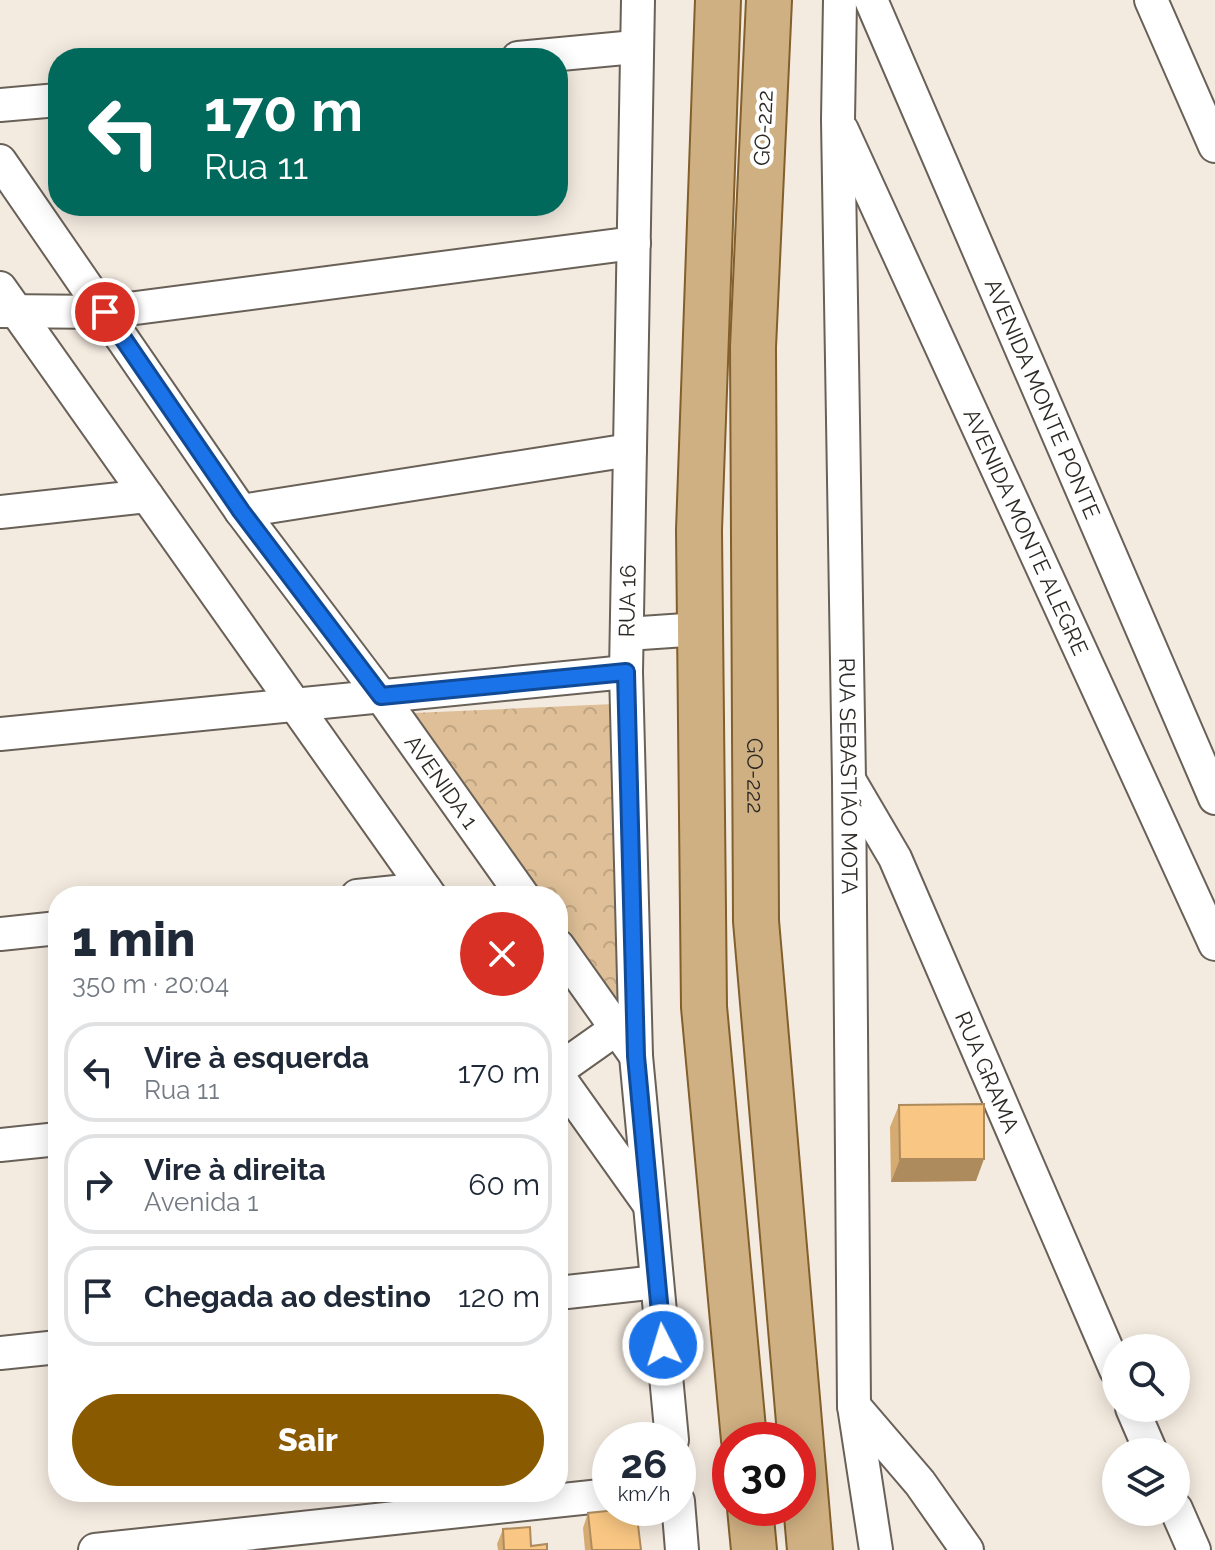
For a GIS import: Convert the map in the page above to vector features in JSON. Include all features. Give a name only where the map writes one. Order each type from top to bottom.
[{"type":"main road","name":"GO-222","points":[[769,0],[753,347],[756,921],[810,1550]]},
{"type":"main road","points":[[722,2],[699,530],[704,1007],[742,1422]]},
{"type":"main road","points":[[752,1526],[754,1550]]},
{"type":"street","name":"RUA 16","points":[[638,0],[626,672],[636,1056],[670,1422]]},
{"type":"street","name":"RUA SEBASTIÃO MOTA","points":[[840,0],[838,120],[849,780],[854,1406],[876,1550]]},
{"type":"street","name":"AVENIDA MONTE PONTE","points":[[871,0],[1215,798]]},
{"type":"street","points":[[1151,0],[1215,146]]},
{"type":"street","points":[[568,53],[635,47]]},
{"type":"street","points":[[0,105],[48,101]]},
{"type":"street","name":"AVENIDA MONTE ALEGRE","points":[[838,120],[1215,944]]},
{"type":"street","name":"AVENIDA 1","points":[[0,161],[241,511],[381,696],[516,886]]},
{"type":"street","points":[[5,303],[105,312],[634,243]]},
{"type":"street","points":[[5,303],[147,496],[424,886]]},
{"type":"street","points":[[241,511],[630,450]]},
{"type":"street","points":[[0,512],[147,496]]},
{"type":"street","points":[[627,634],[700,629]]},
{"type":"street","points":[[0,734],[626,672]]},
{"type":"street","name":"RUA GRAMA","points":[[849,780],[895,858],[1102,1338]]},
{"type":"street","points":[[0,934],[48,929]]},
{"type":"street","points":[[568,960],[636,1056]]},
{"type":"street","points":[[568,1073],[616,1029]]},
{"type":"street","points":[[568,1091],[650,1205]]},
{"type":"street","points":[[0,1145],[48,1140]]},
{"type":"street","points":[[568,1292],[657,1282]]},
{"type":"street","points":[[0,1353],[48,1348]]},
{"type":"street","points":[[854,1406],[920,1483],[967,1550]]},
{"type":"street","points":[[568,1499],[592,1497]]},
{"type":"street","points":[[95,1550],[544,1502]]},
{"type":"street","points":[[680,1526],[682,1550]]},
{"type":"street","points":[[1183,1526],[1194,1550]]},
{"type":"green space","points":[[613,704],[618,1012],[568,940],[568,886],[531,886],[413,713]]},
{"type":"building","points":[[984,1104],[984,1159],[900,1159],[899,1105]]},
{"type":"building","points":[[588,1513],[592,1513],[592,1526],[638,1526],[641,1550],[592,1550]]},
{"type":"building","points":[[530,1527],[531,1546],[547,1544],[547,1550],[504,1550],[503,1529]]},
{"type":"route","points":[[105,312],[241,511],[381,696],[626,672],[636,1056],[663,1345]]}]
